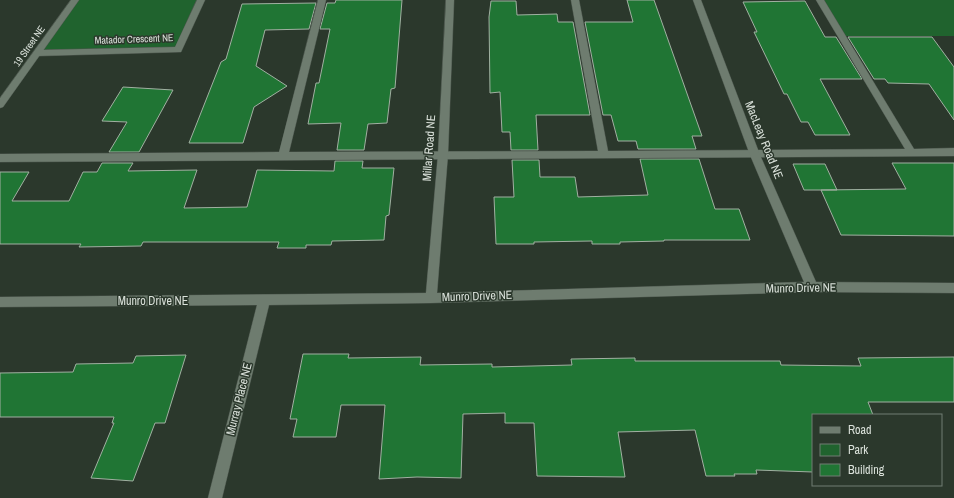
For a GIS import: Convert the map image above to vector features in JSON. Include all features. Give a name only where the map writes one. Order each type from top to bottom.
[{"type":"street","name":"19 Street NE","points":[[0,105],[75,0]]},
{"type":"street","name":"Matador Crescent NE","points":[[38,53],[178,50],[201,0]]},
{"type":"street","points":[[283,156],[322,0]]},
{"type":"street","name":"Millar Road NE","points":[[431,298],[442,154],[450,0]]},
{"type":"street","points":[[575,0],[604,155]]},
{"type":"street","name":"MacLeay Road NE","points":[[697,0],[755,155],[812,287]]},
{"type":"street","points":[[820,0],[912,153]]},
{"type":"street","points":[[0,158],[442,154],[755,155],[954,152]]},
{"type":"street","name":"Munro Drive NE","points":[[0,302],[431,298],[812,287],[954,288]]},
{"type":"street","name":"Murray Place NE","points":[[215,498],[264,300]]},
{"type":"green space","points":[[75,0],[201,0],[178,50],[38,53]]},
{"type":"green space","points":[[820,0],[954,0],[954,36],[843,36]]},
{"type":"building","points":[[336,0],[402,0],[395,88],[391,89],[387,123],[368,124],[364,150],[337,150],[341,123],[308,124],[316,83],[319,83],[330,29],[320,29],[327,3],[335,3]]},
{"type":"building","points":[[627,0],[654,0],[702,136],[692,136],[696,149],[638,149],[636,141],[618,141],[611,115],[603,115],[585,22],[633,22]]},
{"type":"building","points":[[491,1],[516,1],[517,15],[557,14],[558,22],[573,22],[590,115],[536,115],[538,150],[511,150],[510,132],[502,132],[500,92],[490,93],[489,17]]},
{"type":"building","points":[[805,1],[825,37],[836,37],[862,79],[820,79],[850,135],[815,135],[808,122],[801,122],[787,94],[784,94],[754,32],[757,32],[743,2]]},
{"type":"building","points":[[316,3],[309,29],[265,30],[256,66],[287,86],[254,107],[243,143],[189,143],[221,62],[226,59],[242,4]]},
{"type":"building","points":[[848,37],[932,37],[954,67],[954,120],[929,84],[888,83],[885,79],[874,79]]},
{"type":"building","points":[[123,87],[173,90],[139,152],[109,152],[127,122],[102,121]]},
{"type":"building","points":[[640,159],[699,159],[715,209],[739,209],[750,240],[664,240],[620,242],[620,244],[592,244],[592,241],[496,244],[494,197],[514,197],[512,160],[539,160],[540,177],[575,177],[578,197],[648,195]]},
{"type":"building","points":[[335,161],[363,161],[362,168],[394,168],[389,215],[386,216],[384,240],[332,241],[331,245],[306,245],[306,248],[277,248],[279,242],[143,242],[141,246],[79,247],[81,244],[0,244],[0,172],[29,172],[12,201],[69,201],[83,172],[97,172],[102,163],[133,163],[128,171],[197,170],[184,208],[247,207],[257,170],[334,171]]},
{"type":"building","points":[[892,163],[954,163],[954,236],[841,235],[821,190],[906,189]]},
{"type":"building","points":[[793,164],[825,164],[837,190],[804,190]]},
{"type":"building","points":[[303,354],[349,354],[348,358],[421,357],[420,365],[492,364],[492,367],[572,365],[571,359],[635,358],[635,361],[780,361],[781,365],[861,366],[858,358],[954,357],[954,402],[868,402],[873,414],[812,414],[812,472],[756,470],[757,474],[706,476],[695,430],[618,432],[625,477],[537,476],[534,423],[505,423],[505,413],[463,414],[461,478],[417,477],[379,479],[385,405],[341,405],[336,437],[293,437],[297,419],[290,419]]},
{"type":"building","points":[[186,355],[165,423],[155,423],[133,481],[91,478],[114,423],[112,423],[114,417],[0,417],[0,373],[73,372],[76,364],[133,363],[136,356]]}]
